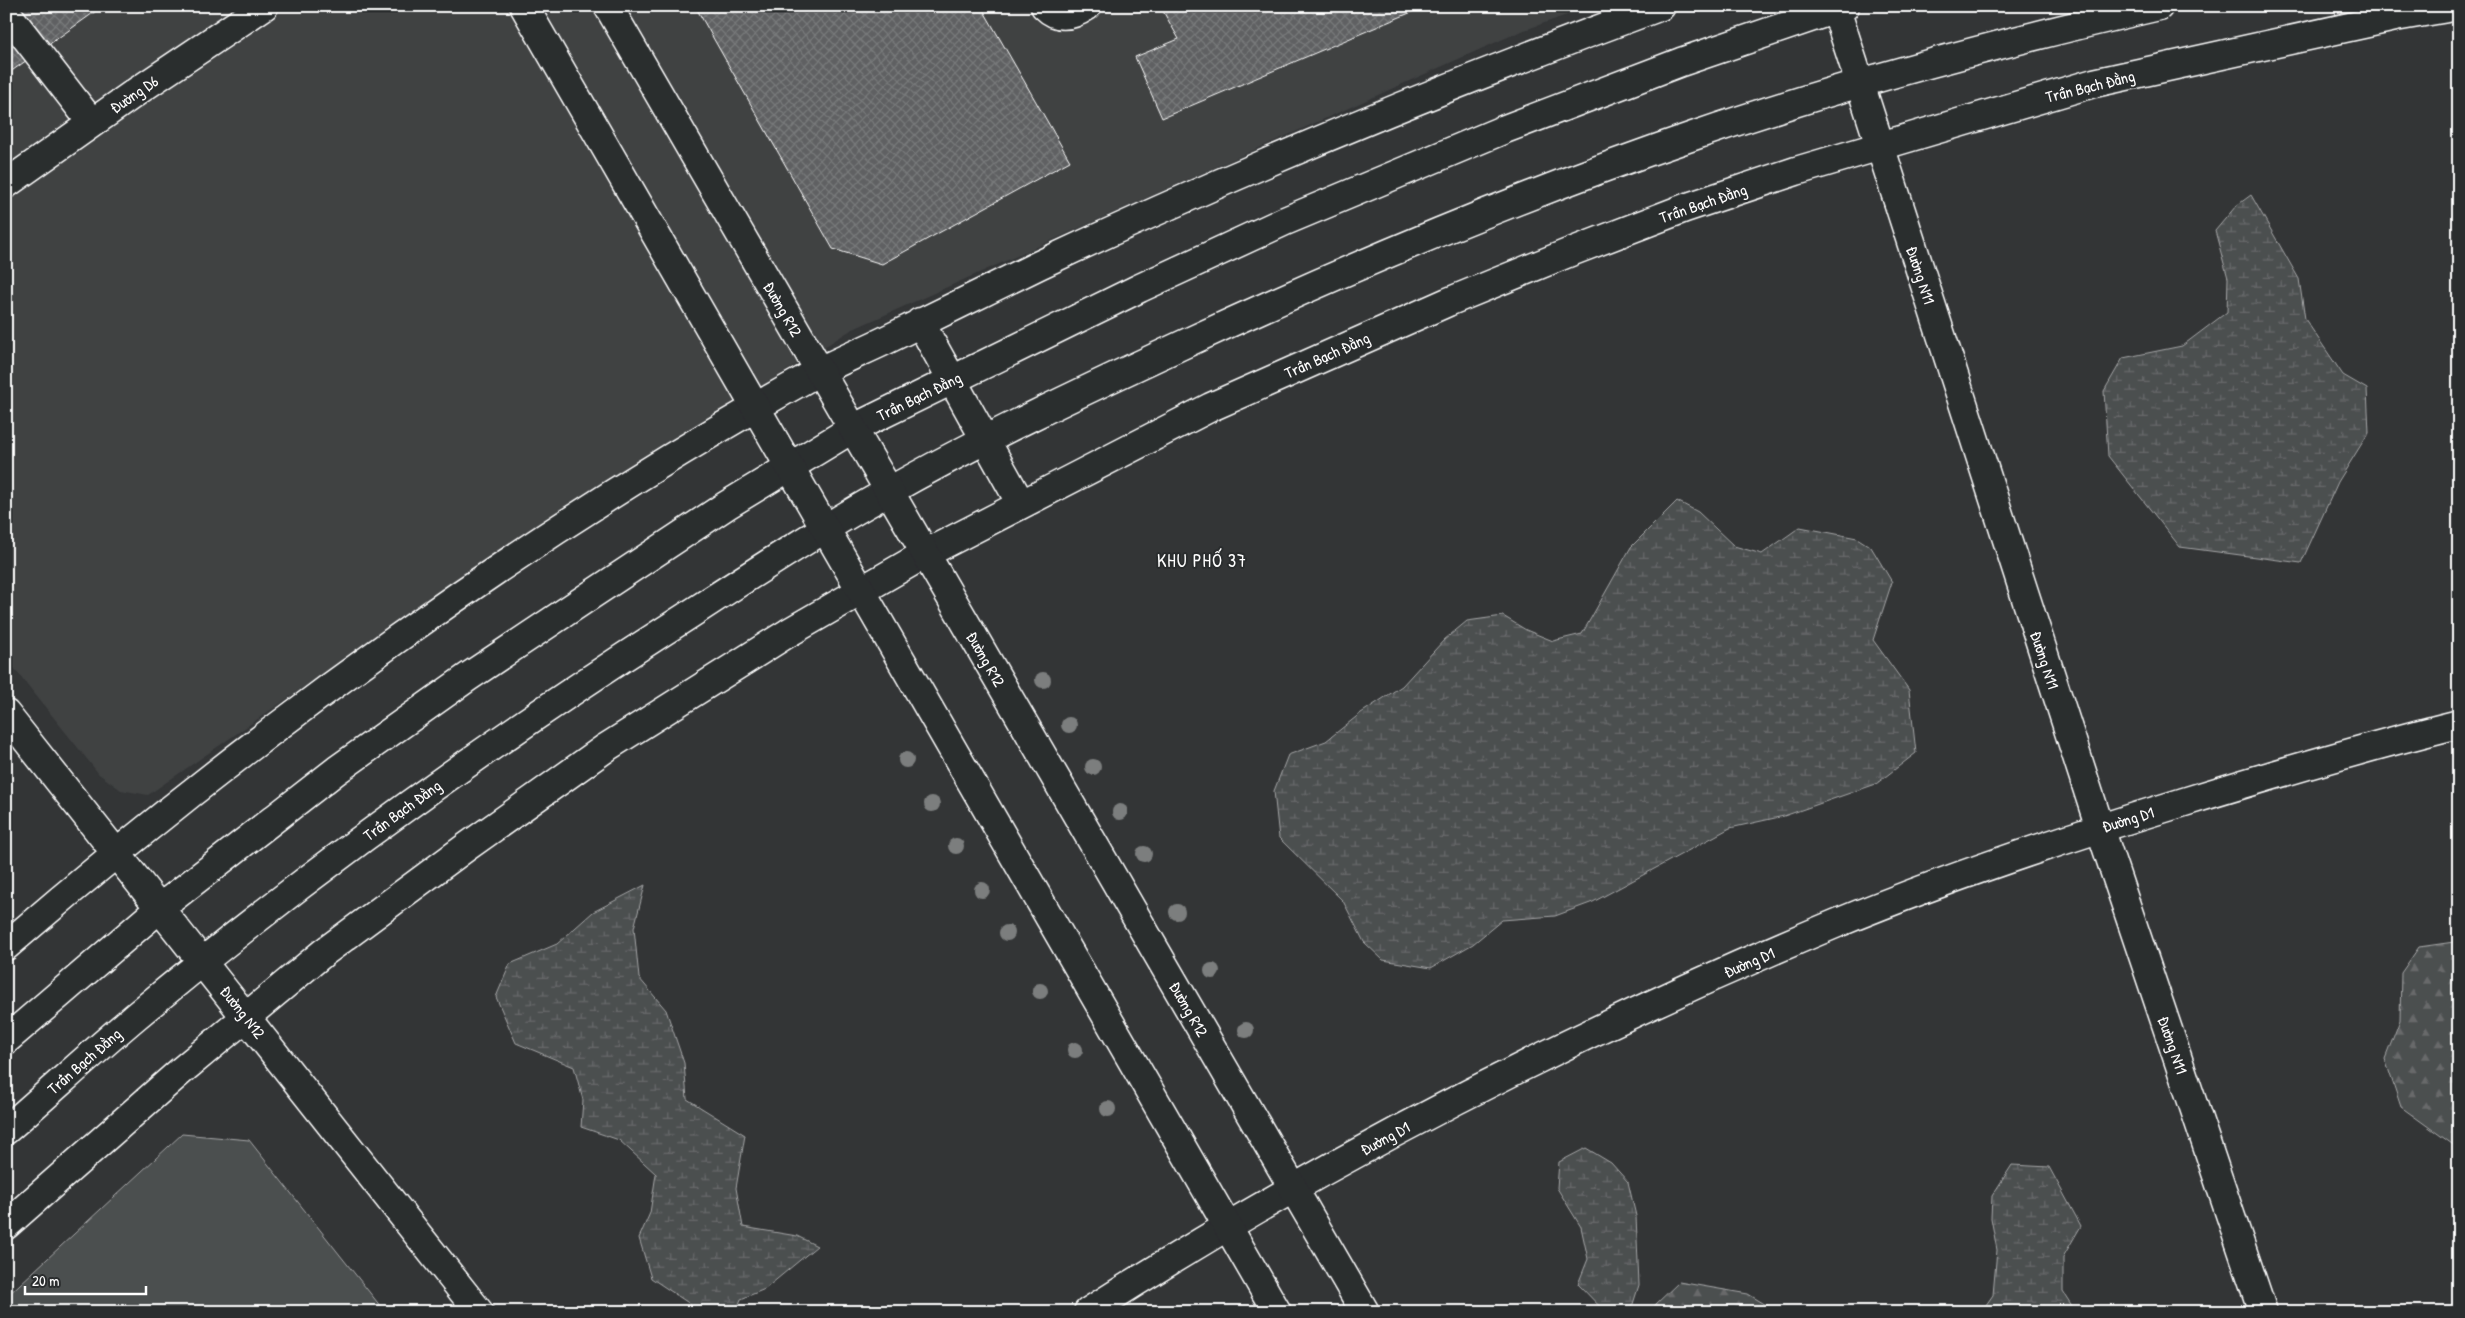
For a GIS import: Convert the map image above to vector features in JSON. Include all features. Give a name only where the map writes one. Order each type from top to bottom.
[{"type":"street","name":"Đường D6","points":[[6,184],[264,6]]},
{"type":"street","points":[[524,6],[1277,1312]]},
{"type":"street","name":"Đường R12","points":[[608,6],[852,430],[1365,1312]]},
{"type":"street","points":[[1045,6],[1052,13],[1064,16],[1077,13],[1087,6]]},
{"type":"street","points":[[6,946],[116,852],[388,646],[596,506],[756,408],[819,372],[1165,206],[1335,133],[1492,70],[1661,6]]},
{"type":"street","points":[[888,492],[984,440],[1104,381],[1325,279],[1525,197],[1699,134],[1858,84],[2159,6]]},
{"type":"street","name":"Trần Bạch Đằng","points":[[6,1225],[246,1016],[323,954],[464,848],[599,752],[788,632],[924,554],[1211,407],[1448,302],[1684,208],[1879,146],[2094,83],[2395,17],[2459,6]]},
{"type":"street","name":"Đường N11","points":[[1838,7],[1858,84],[2100,828],[2263,1312]]},
{"type":"street","name":"Trần Bạch Đằng","points":[[790,467],[852,430],[951,380],[1276,225],[1505,128],[1681,62],[1838,7]]},
{"type":"street","points":[[6,12],[92,123]]},
{"type":"street","points":[[920,322],[1021,504]]},
{"type":"street","points":[[6,1040],[161,907],[337,770],[468,677],[716,512],[790,467]]},
{"type":"street","name":"Trần Bạch Đằng","points":[[6,1130],[134,1018],[203,962],[386,821],[618,660],[888,492]]},
{"type":"street","name":"Đường N12","points":[[6,714],[161,907],[479,1312]]},
{"type":"street","name":"Đường D1","points":[[1088,1312],[1294,1188],[1539,1058],[1694,986],[1846,920],[1982,868],[2100,828],[2382,744],[2459,724]]},
{"type":"shaded area","points":[[6,6],[1592,6],[1519,32],[851,330],[487,560],[148,795],[121,790],[99,774],[6,658]]},
{"type":"green space","points":[[2251,195],[2299,279],[2305,319],[2343,375],[2367,389],[2369,432],[2338,482],[2301,563],[2180,547],[2108,456],[2104,391],[2123,358],[2182,346],[2227,312],[2228,278],[2215,231],[2236,206]]},
{"type":"green space","points":[[1677,501],[1698,512],[1734,546],[1762,554],[1800,527],[1857,538],[1871,547],[1892,582],[1873,640],[1909,690],[1916,753],[1876,784],[1784,816],[1730,828],[1593,902],[1555,916],[1502,920],[1473,944],[1431,968],[1383,960],[1364,942],[1343,901],[1279,838],[1274,791],[1288,755],[1326,741],[1361,713],[1402,686],[1444,640],[1467,621],[1503,616],[1526,630],[1553,641],[1582,634],[1631,547]]},
{"type":"green space","points":[[645,885],[634,928],[639,978],[666,1010],[684,1063],[687,1099],[745,1135],[736,1188],[743,1227],[797,1236],[817,1246],[765,1289],[741,1299],[736,1312],[695,1312],[690,1304],[651,1278],[639,1238],[650,1213],[656,1174],[619,1140],[581,1127],[583,1100],[574,1067],[516,1043],[496,997],[510,964],[557,944],[593,912]]},
{"type":"green space","points":[[2454,942],[2459,945],[2459,1149],[2401,1107],[2385,1059],[2400,1020],[2401,973],[2419,947]]},
{"type":"green space","points":[[182,1134],[249,1140],[385,1312],[6,1312],[6,1297]]},
{"type":"green space","points":[[1586,1148],[1611,1163],[1628,1182],[1636,1216],[1639,1285],[1632,1307],[1605,1312],[1578,1284],[1588,1259],[1581,1227],[1557,1188],[1559,1162]]},
{"type":"green space","points":[[2012,1165],[2049,1167],[2081,1226],[2063,1257],[2063,1292],[2076,1312],[1981,1312],[1993,1295],[1997,1250],[1991,1218],[1992,1196]]},
{"type":"green space","points":[[1679,1282],[1748,1294],[1778,1312],[1653,1312],[1655,1305]]},
{"type":"building","points":[[6,6],[103,6],[6,75]]},
{"type":"building","points":[[695,6],[981,6],[1070,161],[882,264],[833,249]]},
{"type":"building","points":[[1160,6],[1426,6],[1162,118],[1135,57],[1179,39]]},
{"type":"district","name":"KHU PHỐ 37","points":[[1202,560]]}]
